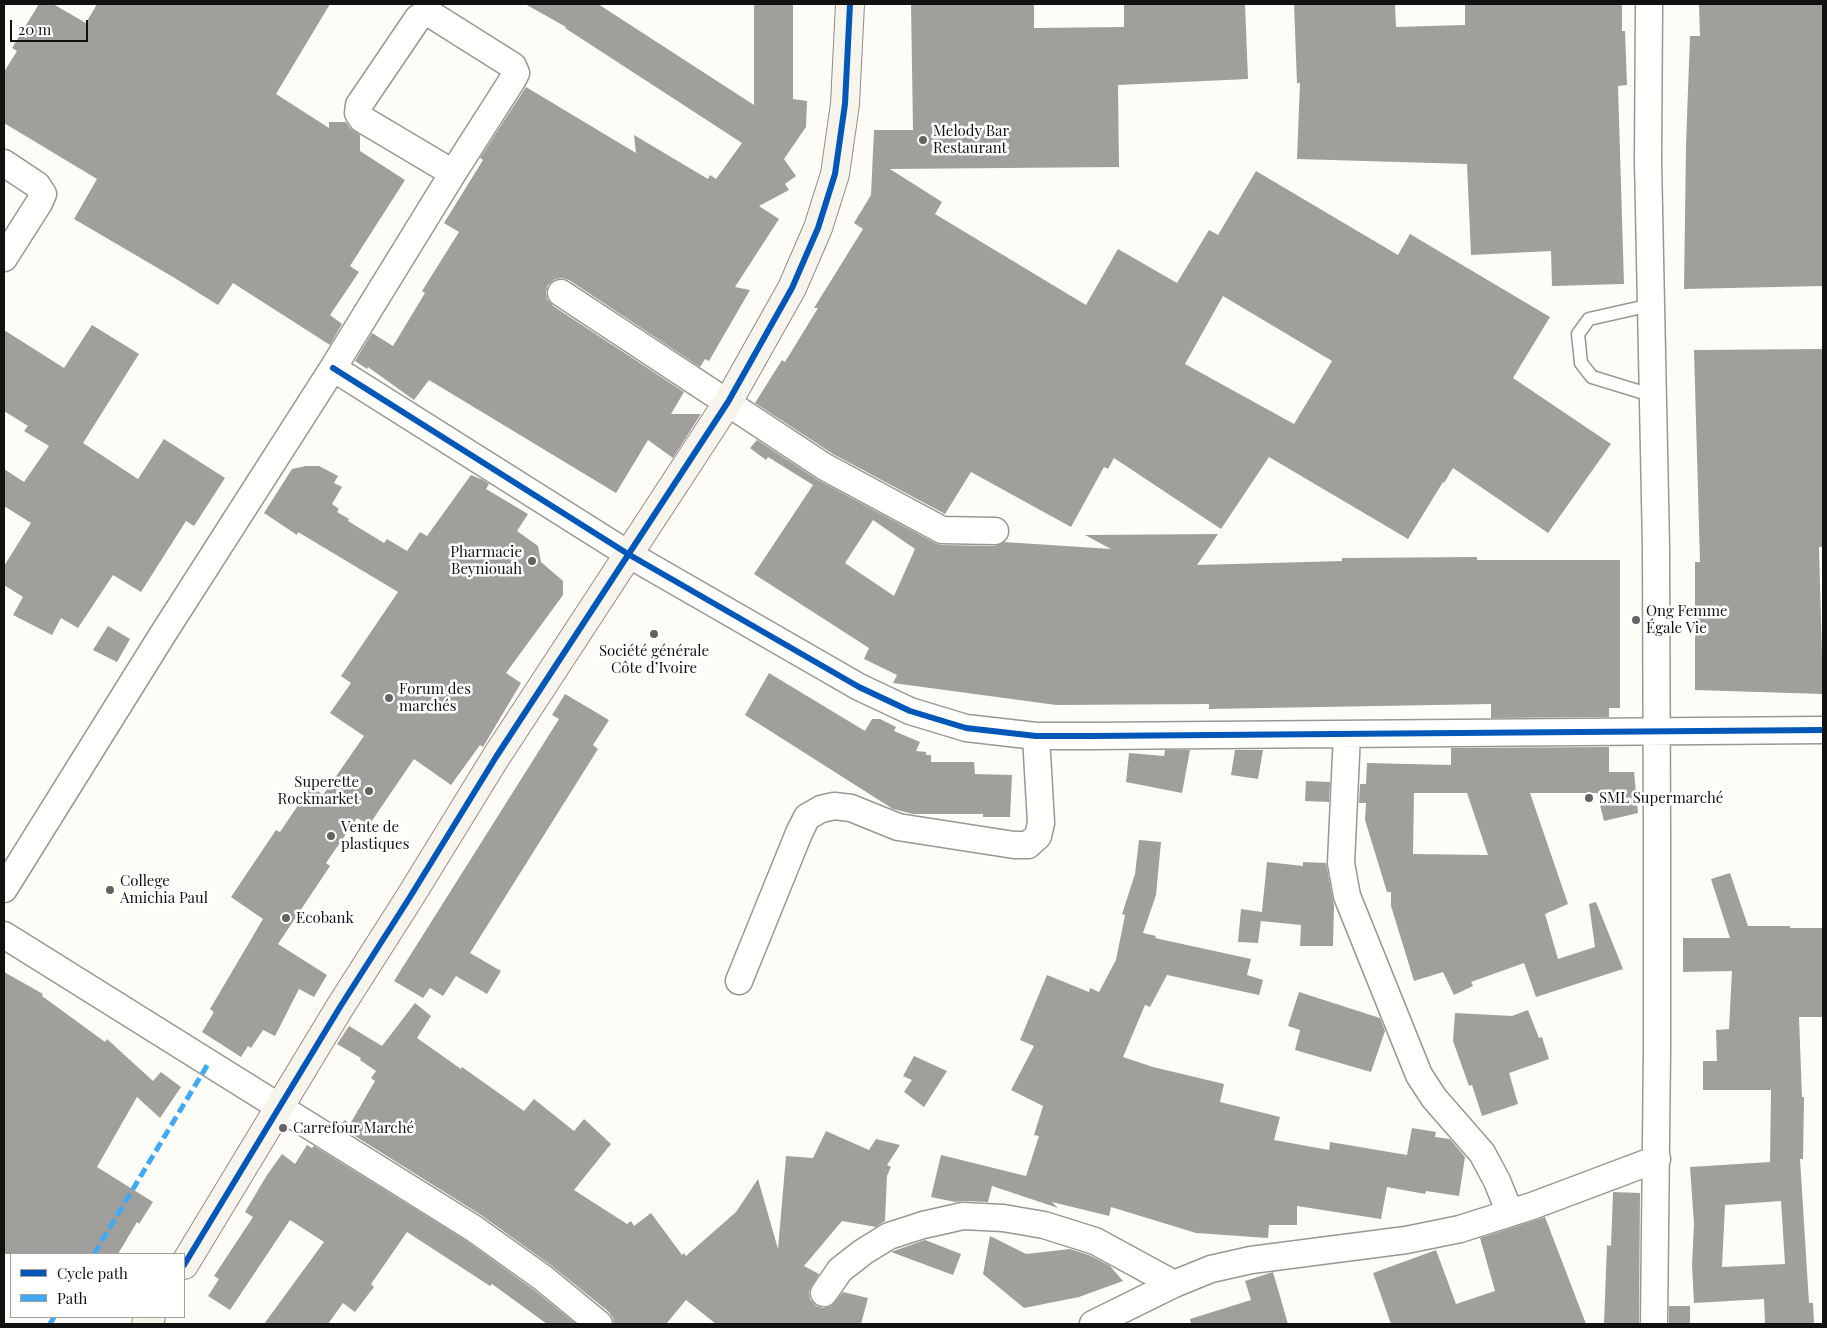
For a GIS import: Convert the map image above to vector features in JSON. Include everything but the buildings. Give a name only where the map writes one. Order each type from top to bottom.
[{"type":"street","points":[[185,1263],[496,757],[728,402],[792,288],[818,228],[837,166],[845,104],[850,4]]},
{"type":"street","points":[[1649,4],[1648,161],[1650,305],[1654,396],[1656,730],[1654,1324]]},
{"type":"street","points":[[4,889],[160,637],[333,368],[516,73],[513,66],[432,14],[425,13],[418,18],[359,105],[358,113],[362,119],[453,173]]},
{"type":"street","points":[[4,163],[37,185],[43,194],[4,258]]},
{"type":"street","points":[[561,293],[825,467],[942,530],[995,531]]},
{"type":"street","points":[[333,368],[628,554],[859,687],[910,711],[966,728],[1036,736],[1823,730]]},
{"type":"street","points":[[1347,734],[1341,863],[1347,896],[1419,1075],[1434,1098],[1482,1153],[1497,1181],[1510,1213]]},
{"type":"street","points":[[739,981],[798,833],[807,817],[821,809],[834,806],[851,808],[898,828],[1014,845],[1028,845],[1038,836],[1041,823],[1036,736]]},
{"type":"street","points":[[4,935],[473,1228],[543,1278],[599,1324]]},
{"type":"street","points":[[1094,1324],[1174,1284],[1211,1269],[1251,1260],[1406,1240],[1460,1229],[1510,1213],[1656,1159]]},
{"type":"street","points":[[824,1293],[840,1270],[862,1252],[889,1236],[923,1225],[963,1216],[1002,1218],[1044,1225],[1095,1241],[1174,1284]]},
{"type":"lane","points":[[1650,305],[1589,319],[1578,334],[1581,363],[1592,377],[1654,396]]},
{"type":"marked path","points":[[95,1253],[208,1064]]},
{"type":"marked path","points":[[50,1324],[53,1318]]},
{"type":"cycle path","points":[[185,1263],[340,1007],[496,757],[728,402],[792,288],[818,228],[835,174],[845,104],[850,4]]},
{"type":"cycle path","points":[[333,368],[628,554],[859,687],[910,711],[966,728],[1036,736],[1823,730]]},
{"type":"place","name":"Melody Bar Restaurant","points":[[923,140]]},
{"type":"place","name":"Pharmacie Beyniouah","points":[[532,561]]},
{"type":"place","name":"Ong Femme Égale Vie","points":[[1636,620]]},
{"type":"place","name":"Société générale Côte d’Ivoire","points":[[654,634]]},
{"type":"place","name":"Forum des marchés","points":[[389,698]]},
{"type":"place","name":"Superette Rockmarket","points":[[369,791]]},
{"type":"place","name":"SML Supermarché","points":[[1589,798]]},
{"type":"place","name":"Vente de plastiques","points":[[331,836]]},
{"type":"place","name":"College Amichia Paul","points":[[110,890]]},
{"type":"place","name":"Ecobank","points":[[286,918]]},
{"type":"place","name":"Carrefour Marché","points":[[283,1128]]}]
